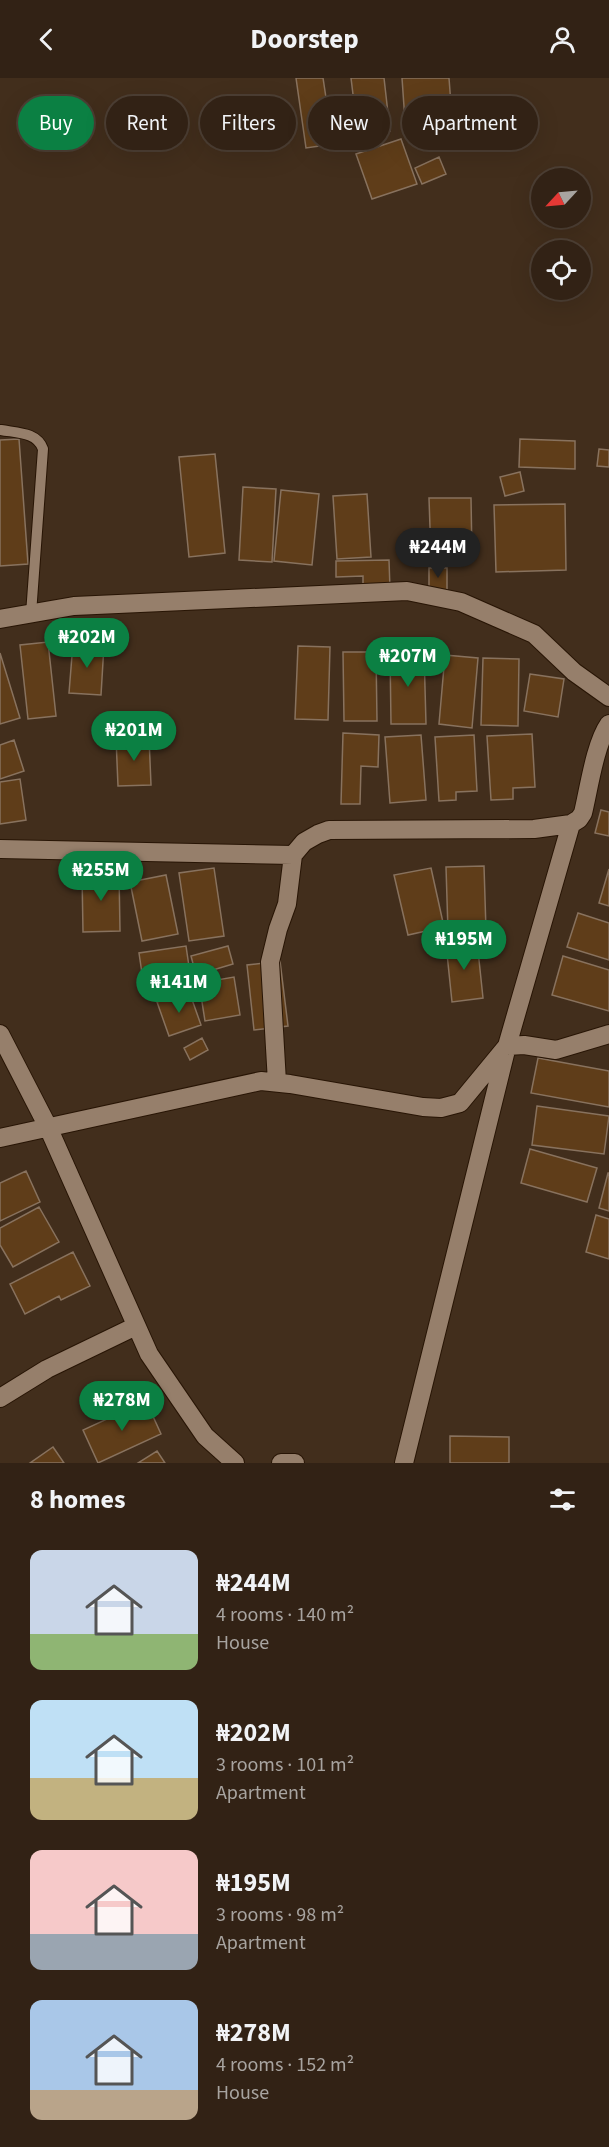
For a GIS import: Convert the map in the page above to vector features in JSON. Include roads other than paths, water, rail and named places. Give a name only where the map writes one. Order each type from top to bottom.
[{"type":"street","points":[[0,620],[74,606],[407,591],[461,602],[534,634],[574,672],[609,697]]},
{"type":"street","points":[[277,1082],[270,962],[287,904],[294,855],[304,842],[329,830],[534,829],[571,824],[583,813],[599,744],[603,731],[609,724]]},
{"type":"street","points":[[404,1463],[507,1046],[571,824]]},
{"type":"street","points":[[0,849],[294,855]]},
{"type":"street","points":[[0,1034],[48,1127],[149,1354],[205,1436],[235,1463]]},
{"type":"street","points":[[0,1138],[261,1081],[441,1108],[460,1103],[507,1046],[524,1045],[556,1050],[609,1034]]},
{"type":"street","points":[[0,1398],[47,1369],[136,1326]]},
{"type":"street","points":[[281,1463],[295,1463]]},
{"type":"lane","points":[[1,430],[34,436],[43,449],[31,614]]}]
